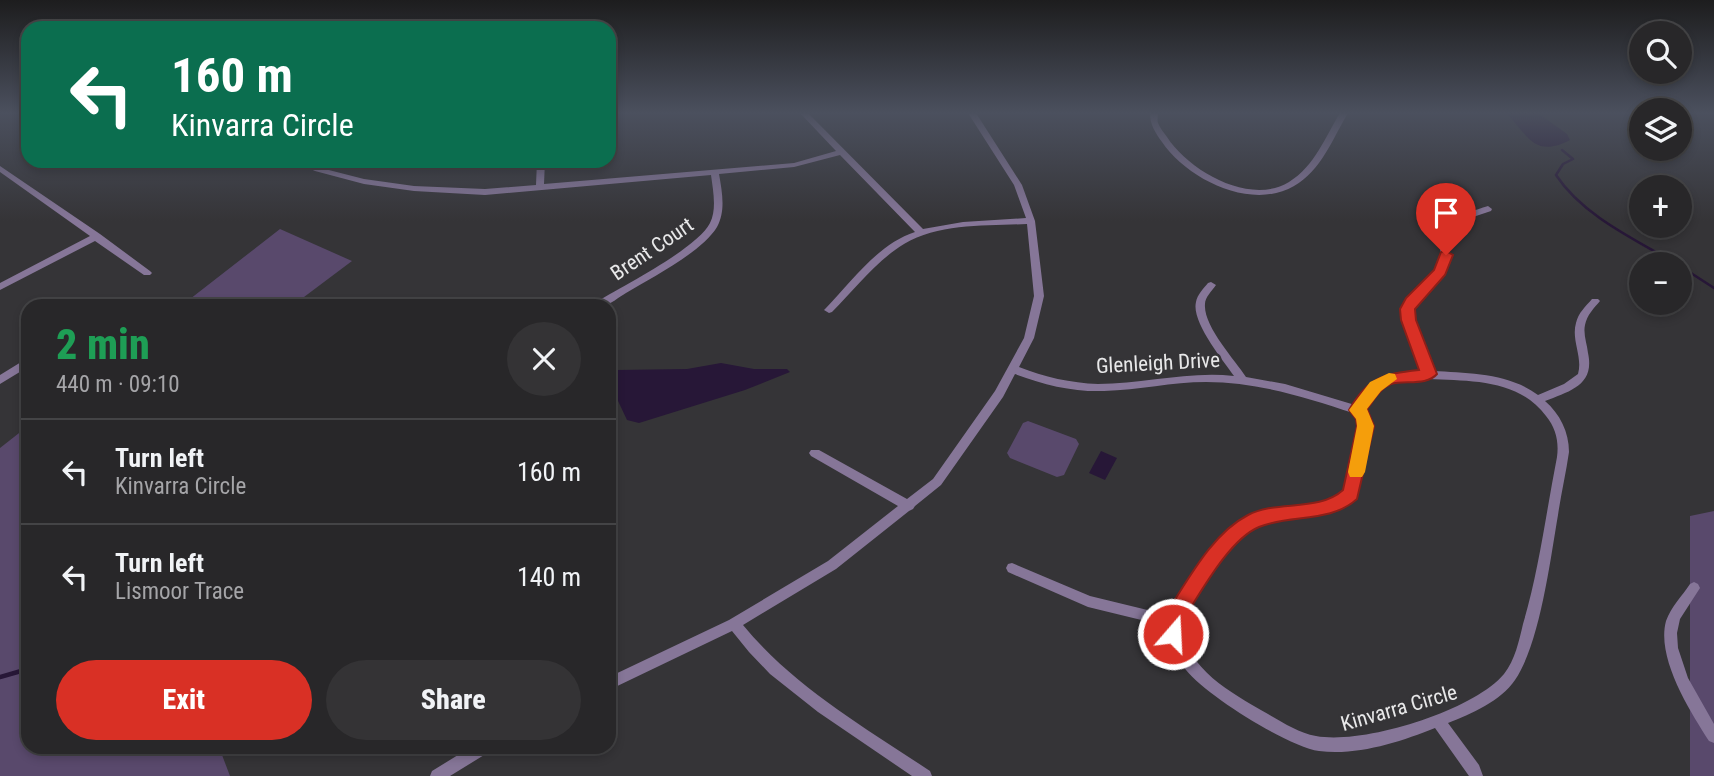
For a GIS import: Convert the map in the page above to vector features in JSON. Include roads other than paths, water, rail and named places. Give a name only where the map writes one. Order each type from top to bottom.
[{"type":"street","points":[[837,149],[921,233]]},
{"type":"street","points":[[616,681],[734,624],[832,565],[937,482],[1013,369],[1029,338],[1040,296],[1031,221],[1018,185],[995,149]]},
{"type":"street","points":[[1174,149],[1183,161],[1203,176],[1230,187],[1256,191],[1290,184],[1303,176],[1320,149]]},
{"type":"street","points":[[316,168],[332,176],[444,191],[485,192],[793,165],[840,152]]},
{"type":"street","points":[[0,168],[147,273]]},
{"type":"street","points":[[540,187],[541,168]]},
{"type":"street","name":"Brent Court","points":[[607,299],[708,234],[719,208],[715,172]]},
{"type":"street","points":[[1429,374],[1408,320],[1408,309],[1411,302],[1440,272],[1446,255],[1444,240],[1447,228],[1465,217],[1488,209]]},
{"type":"street","points":[[829,310],[887,252],[921,233],[969,224],[1031,221]]},
{"type":"street","points":[[0,287],[97,236]]},
{"type":"street","points":[[1211,285],[1202,297],[1202,312],[1210,331],[1242,379]]},
{"type":"street","points":[[1538,400],[1578,381],[1584,373],[1580,326],[1584,313],[1595,301]]},
{"type":"street","points":[[0,380],[21,366]]},
{"type":"street","name":"Glenleigh Drive","points":[[1013,369],[1066,386],[1110,388],[1206,377],[1242,379],[1290,387],[1357,410]]},
{"type":"street","name":"Kinvarra Circle","points":[[1171,622],[1173,634],[1198,675],[1214,691],[1294,736],[1318,744],[1348,747],[1438,721],[1463,711],[1496,692],[1511,676],[1522,651],[1545,551],[1564,444],[1557,425],[1545,406],[1526,391],[1486,378],[1429,374],[1387,379],[1375,386],[1357,410]]},
{"type":"street","points":[[1012,568],[1088,601],[1171,622],[1219,553],[1242,529],[1255,520],[1318,508],[1344,500],[1351,494],[1365,426],[1364,416],[1357,410]]},
{"type":"street","points":[[816,453],[909,506]]},
{"type":"street","points":[[1694,588],[1672,621],[1672,650],[1685,687],[1714,736]]},
{"type":"street","points":[[734,624],[755,653],[783,678],[925,776]]},
{"type":"street","points":[[1438,721],[1475,770],[1476,776]]},
{"type":"street","points":[[437,776],[473,754]]},
{"type":"waterway","points":[[1562,150],[1573,159],[1563,164],[1556,175],[1567,190],[1595,215],[1656,252]]},
{"type":"waterway","points":[[1692,274],[1714,288]]},
{"type":"waterway","points":[[0,677],[21,671]]}]
